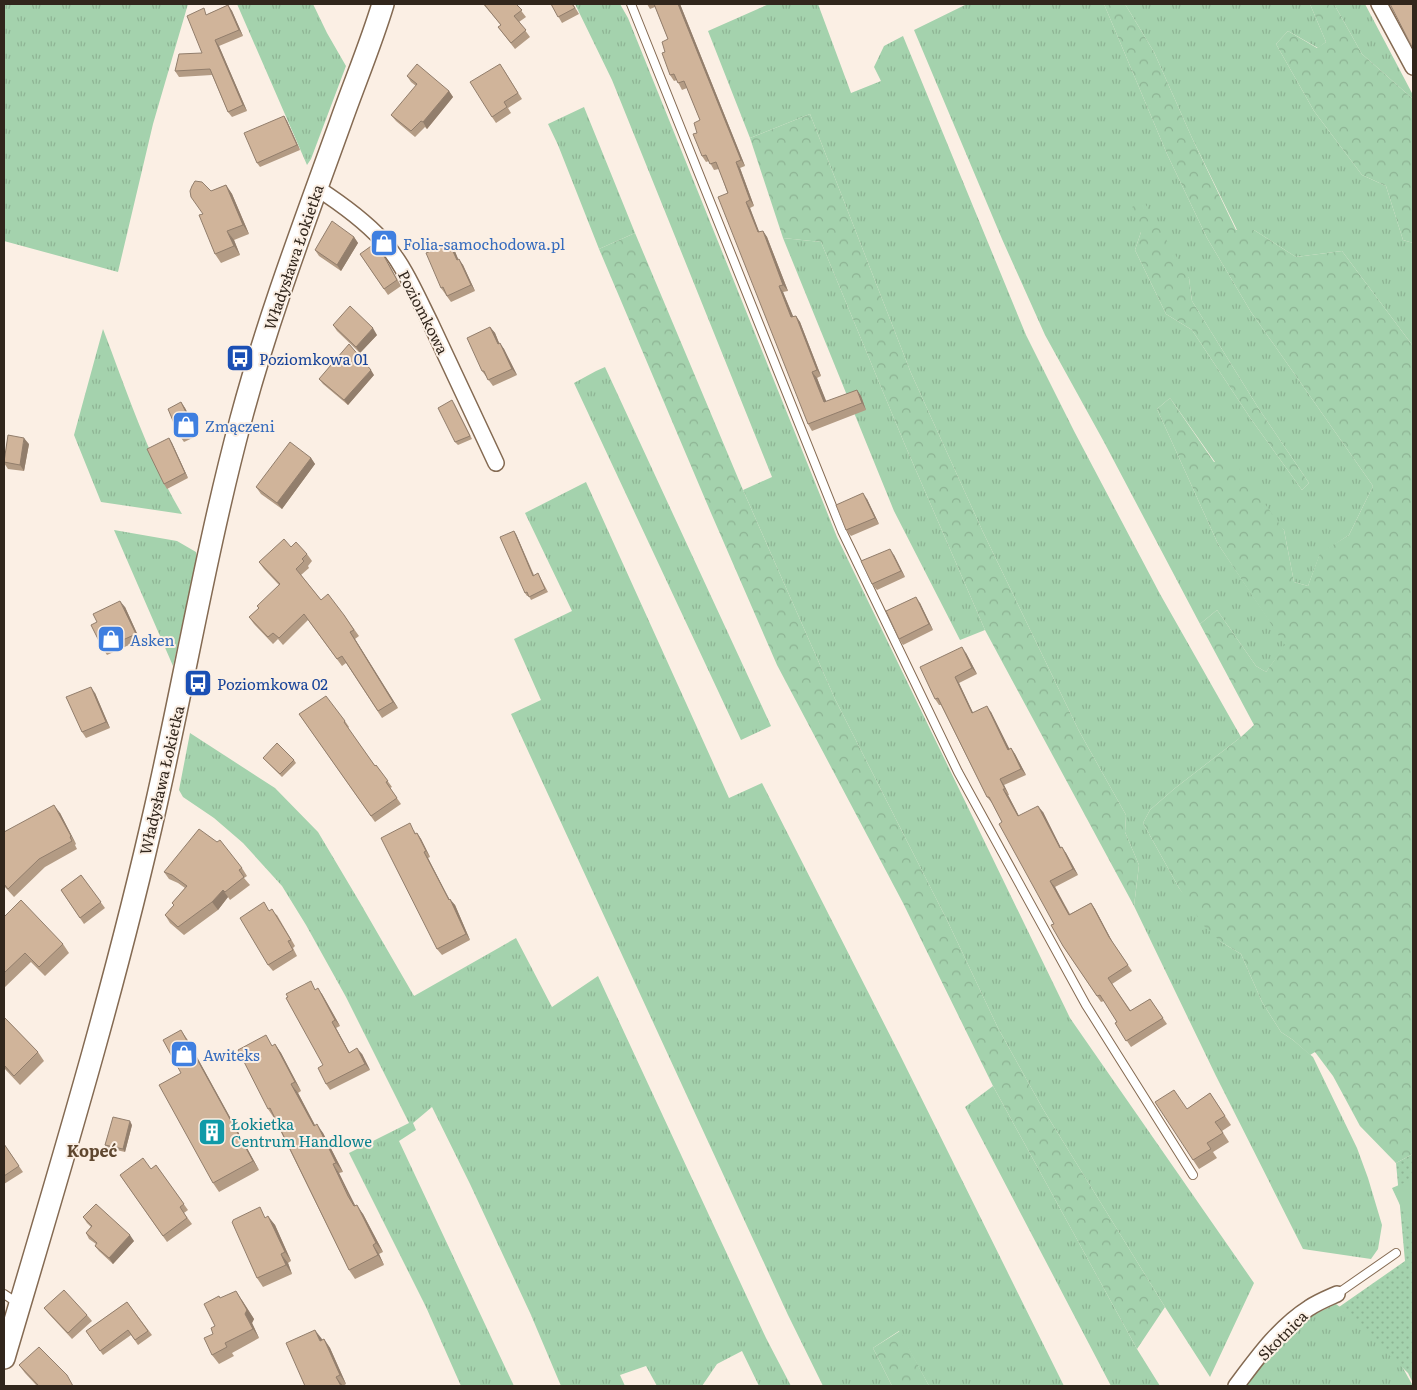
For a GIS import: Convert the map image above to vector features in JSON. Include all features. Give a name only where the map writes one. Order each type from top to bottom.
[{"type":"street","name":"Władysława Łokietka","points":[[4,1358],[12,1299],[56,1184],[119,957],[156,804],[212,539],[257,362],[301,230],[383,4]]},
{"type":"street","points":[[1379,4],[1413,67]]},
{"type":"street","name":"Poziomkowa","points":[[317,188],[345,206],[382,239],[401,267],[451,366],[496,463]]},
{"type":"street","name":"Skotnica","points":[[1236,1386],[1262,1352],[1296,1318],[1310,1307],[1337,1294]]},
{"type":"lane","points":[[631,4],[846,540],[958,772],[1086,1005],[1192,1175]]},
{"type":"lane","points":[[1337,1294],[1396,1254]]},
{"type":"green space","points":[[4,4],[188,4],[153,124],[118,272],[4,241]]},
{"type":"green space","points":[[237,4],[313,4],[346,66],[311,159],[307,165]]},
{"type":"green space","points":[[575,4],[620,4],[628,18],[837,537],[1070,1018],[1254,1283],[1210,1377],[1043,1109],[998,1028],[947,920],[835,699],[743,490],[772,477],[612,80]]},
{"type":"green space","points":[[769,4],[818,4],[851,93],[881,81],[874,67],[884,46],[903,36],[1026,335],[1160,594],[1241,737],[1150,810],[1143,823],[1179,888],[1221,942],[1241,954],[1262,1002],[1281,1032],[1313,1057],[1357,1148],[1382,1225],[1378,1249],[1371,1259],[1303,1249],[1216,1076],[1134,906],[1139,865],[1125,832],[1126,815],[1079,731],[983,532],[911,373],[810,114],[750,138],[708,31]]},
{"type":"green space","points":[[967,4],[1104,4],[1167,154],[1207,238],[1251,312],[1373,486],[1349,535],[1320,554],[1308,586],[1294,582],[1284,530],[1215,462],[1170,398],[1157,409],[1218,544],[1286,645],[1266,672],[1256,666],[1217,610],[1200,624],[1045,335],[1002,239],[914,30]],"holes":[[[1141,232],[1189,278],[1192,301],[1259,409],[1309,483],[1302,490],[1251,419],[1192,330],[1166,314],[1135,250]]]},
{"type":"green space","points":[[1104,4],[1125,4],[1154,52],[1236,230],[1254,230],[1296,257],[1342,251],[1413,346],[1413,1154],[1396,1163],[1360,1126],[1333,1076],[1315,1052],[1310,1055],[1281,1032],[1262,1002],[1241,954],[1221,942],[1203,925],[1179,888],[1143,823],[1150,810],[1254,725],[1200,624],[1217,610],[1256,666],[1266,672],[1285,645],[1218,544],[1157,409],[1170,398],[1214,462],[1232,459],[1284,530],[1294,582],[1308,586],[1320,553],[1349,535],[1373,486],[1251,312],[1207,238],[1167,154]]},
{"type":"green space","points":[[1125,4],[1310,4],[1326,42],[1318,48],[1288,31],[1276,44],[1314,111],[1362,175],[1386,186],[1403,240],[1413,243],[1413,346],[1342,251],[1296,257],[1254,230],[1237,230],[1192,138],[1154,52]]},
{"type":"green space","points":[[1310,4],[1334,4],[1362,54],[1413,99],[1413,243],[1403,240],[1386,186],[1362,175],[1314,111],[1276,44],[1288,31],[1317,48],[1326,42]]},
{"type":"green space","points":[[1334,4],[1365,4],[1413,95],[1413,99],[1362,54]]},
{"type":"green space","points":[[584,107],[635,233],[599,249],[548,124]]},
{"type":"green space","points":[[810,114],[911,373],[983,532],[1079,731],[1126,815],[1125,832],[1139,865],[1134,906],[985,630],[905,445],[821,242],[783,238],[750,138]]},
{"type":"green space","points":[[1143,200],[1189,278],[1192,301],[1259,409],[1309,483],[1302,490],[1251,419],[1192,330],[1166,314],[1135,250],[1141,232],[1132,207]]},
{"type":"green space","points":[[635,233],[743,490],[835,699],[947,920],[998,1028],[1043,1109],[1165,1307],[1137,1349],[993,1086],[903,903],[777,665],[599,249]]},
{"type":"green space","points":[[783,238],[821,242],[905,445],[985,630],[960,640],[894,511]]},
{"type":"green space","points":[[103,329],[148,447],[182,514],[101,502],[74,435]]},
{"type":"green space","points":[[605,367],[771,726],[741,740],[574,383]]},
{"type":"green space","points":[[586,482],[729,798],[762,783],[899,1053],[1064,1386],[929,1386],[899,1331],[873,1348],[892,1386],[823,1386],[788,1315],[511,714],[541,700],[514,639],[572,611],[525,513]]},
{"type":"green space","points":[[114,530],[177,541],[196,552],[197,558],[173,666]]},
{"type":"green space","points":[[190,733],[275,788],[318,832],[414,996],[516,938],[552,1007],[598,976],[766,1338],[791,1386],[759,1386],[742,1351],[717,1364],[702,1386],[657,1386],[646,1366],[620,1375],[625,1386],[561,1386],[531,1315],[432,1107],[413,1123],[416,1130],[399,1141],[514,1386],[461,1386],[426,1307],[349,1153],[409,1123],[346,997],[282,886],[243,843],[214,818],[183,797],[179,790]]},
{"type":"green space","points":[[993,1086],[1137,1349],[1160,1386],[1111,1386],[965,1107]]},
{"type":"green space","points":[[1413,1154],[1413,1383],[1408,1373],[1339,1307],[1405,1261],[1396,1163]]},
{"type":"green space","points":[[1413,1179],[1413,1233],[1392,1188]]},
{"type":"green space","points":[[1336,1304],[1352,1316],[1399,1361],[1413,1386],[1244,1386],[1293,1329],[1313,1315]]},
{"type":"green space","points":[[900,1331],[929,1386],[892,1386],[873,1348]]},
{"type":"building","points":[[484,4],[516,4],[522,10],[514,16],[526,30],[511,43],[498,27],[501,25]]},
{"type":"building","points":[[551,4],[572,4],[575,8],[558,17]]},
{"type":"building","points":[[654,4],[678,4],[741,160],[736,162],[750,200],[746,202],[758,232],[763,231],[783,285],[779,286],[791,317],[796,316],[817,370],[812,372],[824,402],[857,390],[862,403],[808,424],[718,197],[728,193],[716,162],[710,164],[706,155],[702,156],[693,134],[697,133],[694,123],[700,120],[684,81],[678,83],[674,74],[670,75],[662,53],[665,52],[662,42],[668,39]]},
{"type":"building","points":[[1390,4],[1413,4],[1413,49]]},
{"type":"building","points":[[228,5],[239,30],[215,40],[243,105],[228,112],[210,69],[175,71],[179,54],[202,53],[187,16],[204,8],[206,15]]},
{"type":"building","points":[[417,64],[449,91],[423,122],[421,121],[411,131],[391,115],[417,84],[407,76]]},
{"type":"building","points":[[500,64],[518,93],[504,102],[507,107],[492,117],[470,82]]},
{"type":"building","points":[[284,116],[297,145],[257,163],[244,133]]},
{"type":"building","points":[[195,181],[202,182],[211,191],[226,185],[243,225],[227,231],[234,246],[215,254],[199,215],[203,214],[191,197],[190,191]]},
{"type":"building","points":[[332,221],[354,237],[337,265],[315,250]]},
{"type":"building","points":[[449,243],[471,285],[447,296],[443,287],[441,288],[426,253]]},
{"type":"building","points":[[374,244],[385,258],[397,280],[384,289],[360,254]]},
{"type":"building","points":[[350,306],[373,328],[356,347],[333,325]]},
{"type":"building","points":[[490,327],[512,369],[488,380],[467,338]]},
{"type":"building","points":[[349,344],[371,370],[344,400],[319,379]]},
{"type":"building","points":[[452,400],[470,436],[455,442],[438,408]]},
{"type":"building","points":[[181,402],[194,429],[179,435],[168,409]]},
{"type":"building","points":[[8,435],[24,438],[20,465],[4,462]]},
{"type":"building","points":[[169,438],[185,473],[164,484],[147,449]]},
{"type":"building","points":[[290,442],[311,458],[277,503],[256,487]]},
{"type":"building","points":[[863,493],[875,518],[846,530],[836,505]]},
{"type":"building","points":[[514,531],[533,576],[538,573],[545,589],[529,597],[527,592],[525,593],[500,537]]},
{"type":"building","points":[[284,539],[291,547],[296,542],[307,554],[302,559],[304,561],[296,569],[321,600],[328,594],[344,615],[354,630],[350,632],[393,702],[378,711],[342,656],[337,659],[304,614],[279,638],[273,633],[268,637],[249,617],[259,608],[257,606],[280,584],[259,562]]},
{"type":"building","points":[[890,549],[901,571],[872,584],[861,561]]},
{"type":"building","points":[[916,597],[929,624],[899,639],[886,611]]},
{"type":"building","points":[[120,601],[136,634],[103,649],[91,625],[97,622],[93,614]]},
{"type":"building","points":[[962,647],[972,668],[955,677],[972,713],[987,706],[1008,750],[1011,748],[1021,769],[1000,779],[1005,789],[1003,789],[1018,816],[1038,806],[1073,869],[1050,881],[1069,915],[1091,903],[1109,937],[1128,965],[1108,978],[1130,1011],[1150,999],[1163,1018],[1126,1041],[1115,1023],[1117,1022],[1100,995],[1097,996],[1051,925],[1054,924],[999,824],[1002,822],[989,797],[987,797],[938,698],[935,699],[920,667]]},
{"type":"building","points":[[91,687],[106,722],[82,732],[66,697]]},
{"type":"building","points":[[326,696],[375,766],[388,781],[386,782],[397,798],[371,816],[299,714]]},
{"type":"building","points":[[277,743],[294,760],[280,774],[263,758]]},
{"type":"building","points":[[54,805],[72,841],[39,859],[8,889],[4,884],[4,832]]},
{"type":"building","points":[[410,823],[415,834],[417,833],[426,851],[424,852],[450,899],[466,934],[437,949],[381,838]]},
{"type":"building","points":[[199,829],[217,842],[220,840],[242,868],[239,870],[244,877],[225,892],[223,890],[212,902],[178,927],[165,915],[174,905],[172,903],[187,886],[172,875],[164,872]]},
{"type":"building","points":[[81,875],[101,902],[80,918],[61,890]]},
{"type":"building","points":[[21,900],[63,944],[39,967],[25,953],[4,973],[4,917]]},
{"type":"building","points":[[264,902],[269,911],[272,909],[291,940],[288,941],[293,950],[268,965],[240,918]]},
{"type":"building","points":[[311,981],[315,990],[318,988],[335,1020],[332,1022],[349,1053],[357,1048],[365,1064],[326,1084],[318,1068],[323,1065],[286,998],[288,997],[286,994]]},
{"type":"building","points":[[4,1017],[38,1052],[14,1076],[4,1065]]},
{"type":"building","name":"Łokietka Centrum Handlowe","points":[[181,1030],[253,1161],[213,1183],[159,1085],[181,1073],[163,1040]]},
{"type":"building","points":[[266,1035],[272,1046],[275,1044],[295,1082],[291,1084],[314,1126],[317,1124],[336,1163],[333,1164],[348,1196],[354,1206],[357,1205],[376,1243],[373,1245],[378,1255],[349,1270],[270,1108],[268,1109],[238,1050]]},
{"type":"building","points":[[1174,1090],[1187,1109],[1210,1093],[1225,1116],[1215,1122],[1223,1133],[1207,1143],[1211,1149],[1193,1160],[1155,1102]]},
{"type":"building","points":[[113,1117],[130,1121],[123,1149],[105,1145]]},
{"type":"building","points":[[4,1144],[19,1166],[4,1176]]},
{"type":"building","points":[[143,1158],[151,1169],[156,1165],[184,1204],[180,1207],[187,1218],[163,1236],[120,1175]]},
{"type":"building","points":[[96,1204],[130,1235],[109,1258],[95,1246],[97,1243],[86,1233],[92,1226],[83,1217]]},
{"type":"building","points":[[260,1207],[265,1218],[268,1216],[285,1252],[281,1254],[286,1265],[257,1278],[232,1222]]},
{"type":"building","points":[[64,1290],[87,1315],[68,1333],[44,1308]]},
{"type":"building","points":[[236,1291],[247,1310],[245,1314],[253,1329],[225,1343],[227,1347],[212,1355],[204,1338],[213,1334],[211,1328],[215,1326],[204,1304],[219,1296],[220,1298]]},
{"type":"building","points":[[127,1302],[148,1331],[135,1340],[128,1330],[100,1351],[86,1331]]},
{"type":"building","points":[[315,1330],[320,1341],[324,1339],[340,1375],[336,1377],[341,1386],[305,1386],[286,1343]]},
{"type":"building","points":[[39,1347],[67,1375],[73,1386],[39,1386],[19,1365]]},
{"type":"place","name":"Folia-samochodowa.pl","points":[[384,243]]},
{"type":"place","name":"Poziomkowa 01","points":[[240,358]]},
{"type":"place","name":"Zmączeni","points":[[186,425]]},
{"type":"place","name":"Asken","points":[[111,639]]},
{"type":"place","name":"Poziomkowa 02","points":[[198,683]]},
{"type":"place","name":"Awiteks","points":[[184,1054]]},
{"type":"place","name":"Łokietka Centrum Handlowe","points":[[212,1132]]},
{"type":"district","name":"Kopeć","points":[[92,1150]]}]
